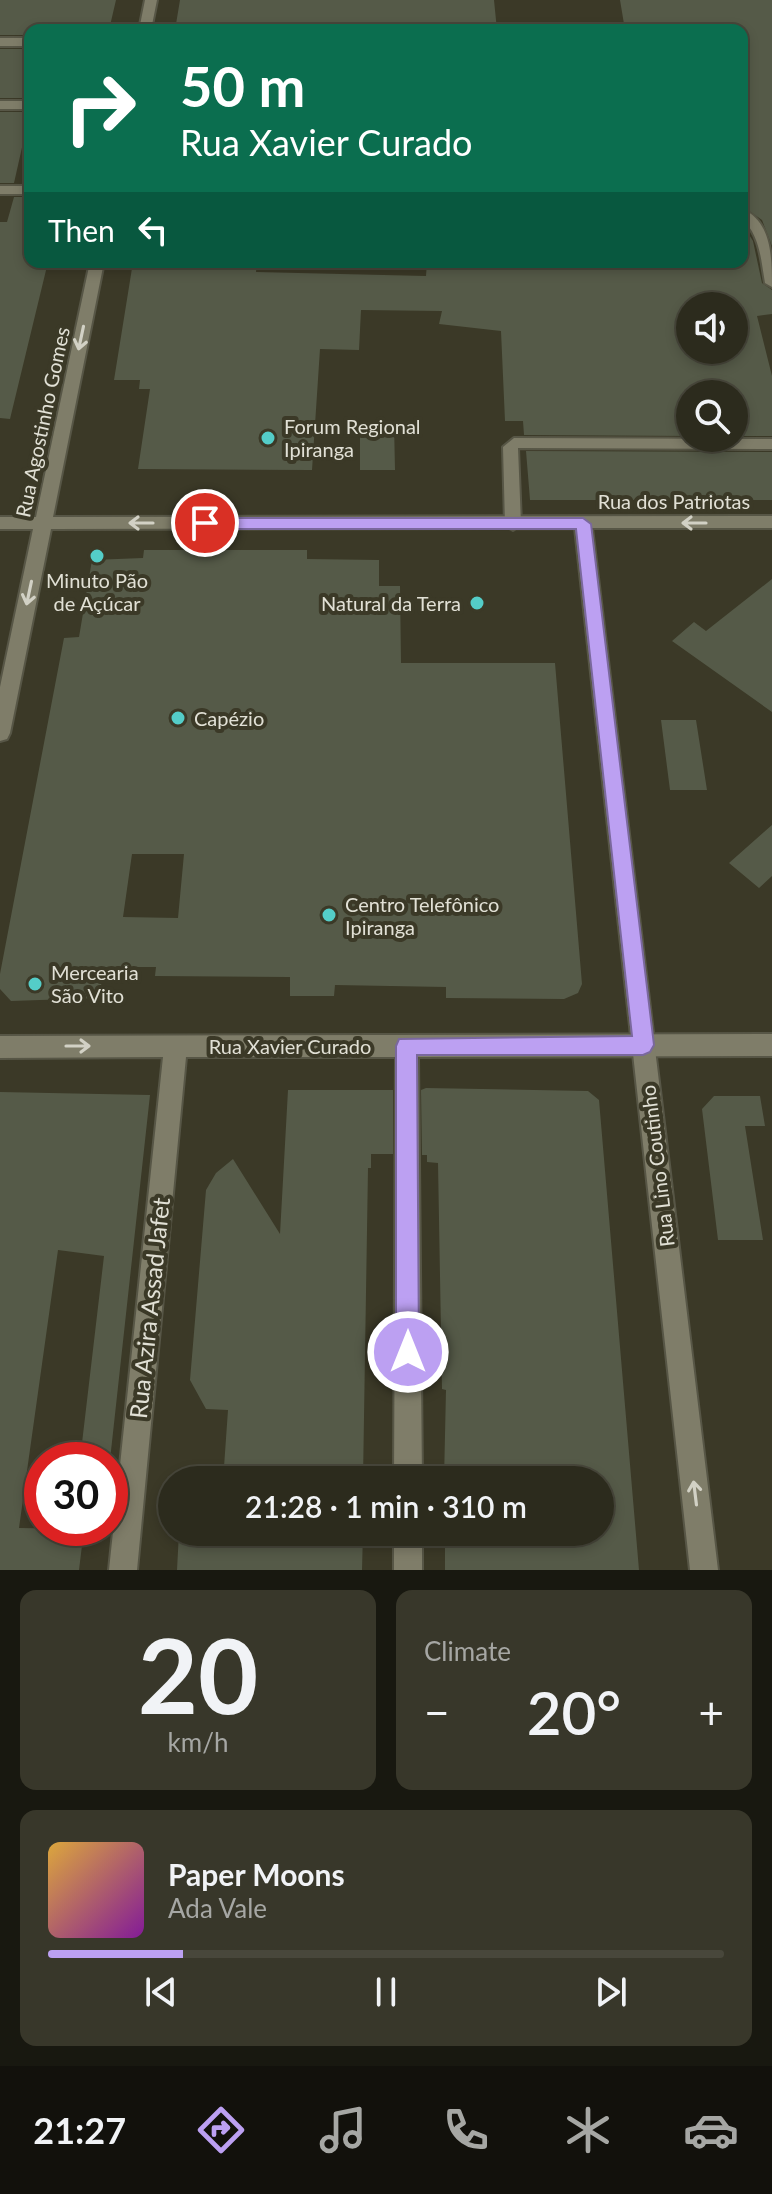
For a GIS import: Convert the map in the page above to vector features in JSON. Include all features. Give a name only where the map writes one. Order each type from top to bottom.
[{"type":"street","points":[[146,24],[151,0]]},
{"type":"street","points":[[0,42],[24,42]]},
{"type":"street","points":[[0,105],[24,105]]},
{"type":"street","points":[[0,190],[24,190]]},
{"type":"street","name":"Rua Agostinho Gomes","points":[[0,733],[96,268]]},
{"type":"street","name":"Rua dos Patriotas","points":[[0,523],[772,522]]},
{"type":"street","name":"Rua Lino Coutinho","points":[[583,524],[704,1570]]},
{"type":"street","name":"Rua Xavier Curado","points":[[0,1047],[772,1045]]},
{"type":"street","name":"Rua Azira Assad Jafet","points":[[123,1570],[176,1046]]},
{"type":"street","points":[[407,1046],[408,1466]]},
{"type":"street","points":[[408,1546],[408,1570]]},
{"type":"lane","points":[[748,216],[754,220],[762,234],[772,283]]},
{"type":"lane","points":[[513,524],[510,447],[514,443],[772,444]]},
{"type":"building","points":[[0,0],[116,0],[110,24],[24,24],[24,35],[0,35]]},
{"type":"building","points":[[180,0],[494,0],[496,24],[176,24]]},
{"type":"building","points":[[620,0],[772,0],[772,246],[762,220],[748,210],[748,24],[624,24]]},
{"type":"building","points":[[0,49],[24,49],[24,98],[0,98]]},
{"type":"building","points":[[0,112],[24,112],[24,139],[14,183],[0,183]]},
{"type":"building","points":[[14,197],[24,197],[24,268],[47,268],[10,419],[0,418],[0,222],[7,222]]},
{"type":"building","points":[[748,233],[753,241],[762,283],[772,290],[772,314],[757,316],[772,376],[772,436],[748,436],[748,380],[676,380],[676,436],[524,435],[523,421],[505,421],[501,331],[439,324],[442,311],[361,310],[359,350],[320,349],[312,470],[138,469],[150,389],[139,389],[140,380],[114,380],[132,268],[256,268],[256,272],[426,276],[427,268],[748,268]]},
{"type":"building","points":[[360,423],[394,423],[395,470],[360,470]]},
{"type":"building","points":[[526,451],[772,452],[772,500],[530,500]]},
{"type":"building","points":[[144,550],[307,550],[307,559],[379,560],[379,586],[400,586],[401,663],[555,663],[582,984],[578,993],[564,999],[446,998],[446,987],[335,985],[334,996],[290,996],[290,977],[155,976],[156,967],[104,967],[99,998],[11,1001],[0,989],[0,974],[64,638],[79,637],[92,560],[143,558]],"holes":[[[132,854],[184,854],[178,918],[123,917]]]},
{"type":"building","points":[[772,579],[772,712],[672,641],[694,622],[706,631]]},
{"type":"building","points":[[661,720],[696,720],[707,790],[670,790]]},
{"type":"building","points":[[772,825],[772,876],[759,888],[729,863]]},
{"type":"building","points":[[288,1090],[393,1090],[393,1154],[371,1154],[371,1168],[368,1168],[363,1466],[224,1466],[228,1410],[206,1409],[190,1380],[206,1190],[216,1173],[233,1159],[280,1234]]},
{"type":"building","points":[[421,1090],[588,1091],[599,1100],[639,1570],[445,1570],[445,1546],[614,1546],[614,1466],[444,1466],[446,1390],[442,1389],[438,1163],[427,1162],[427,1155],[422,1155]]},
{"type":"building","points":[[0,1092],[150,1095],[112,1442],[82,1442],[104,1256],[58,1250],[31,1442],[24,1442],[24,1492],[19,1528],[24,1528],[24,1546],[82,1546],[79,1570],[0,1570]]},
{"type":"building","points":[[714,1096],[760,1096],[765,1126],[745,1126],[763,1240],[718,1240],[702,1109]]},
{"type":"building","points":[[178,1546],[363,1546],[362,1570],[177,1570]]},
{"type":"place","name":"Forum Regional Ipiranga","points":[[268,438]]},
{"type":"place","name":"Minuto Pão de Açúcar","points":[[97,556]]},
{"type":"place","name":"Natural da Terra","points":[[477,603]]},
{"type":"place","name":"Capézio","points":[[178,718]]},
{"type":"place","name":"Centro Telefônico Ipiranga","points":[[329,915]]},
{"type":"place","name":"Mercearia São Vito","points":[[35,984]]},
{"type":"route","points":[[205,523],[583,524],[643,1045],[407,1046],[408,1352]]}]
